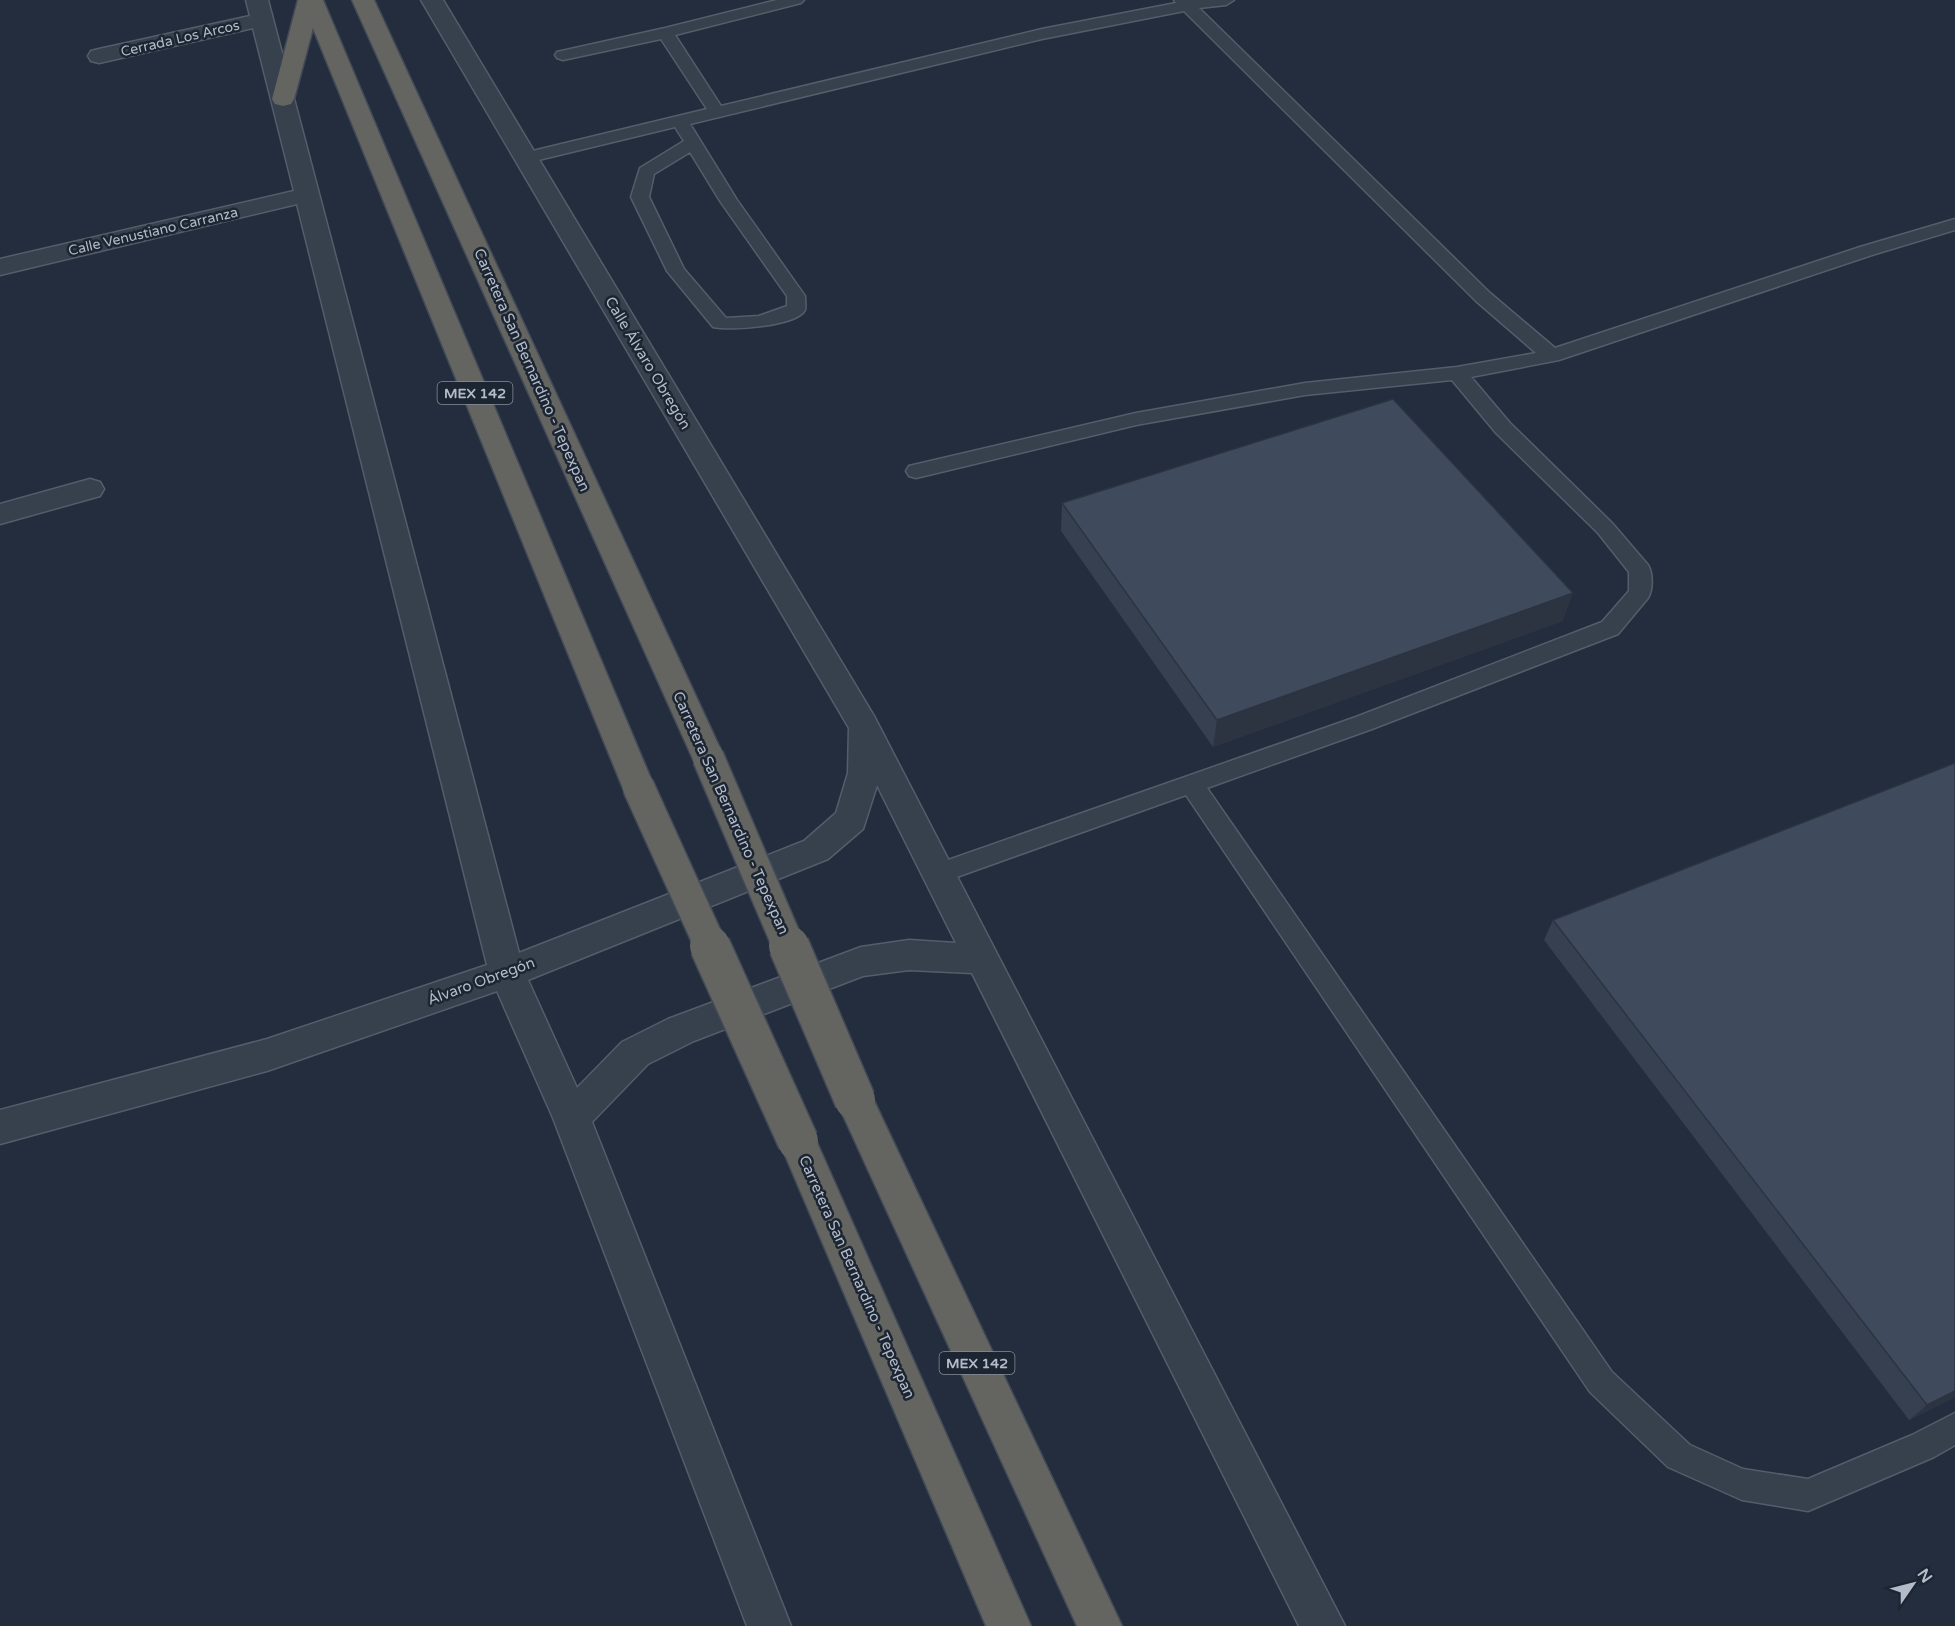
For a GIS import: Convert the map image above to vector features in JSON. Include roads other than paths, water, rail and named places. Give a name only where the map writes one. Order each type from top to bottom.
[{"type":"highway","points":[[283,99],[311,0]]},
{"type":"highway","name":"Carretera San Bernardino - Tepexpan","points":[[311,0],[638,786],[798,1141],[1009,1626]]},
{"type":"highway","name":"Carretera San Bernardino - Tepexpan","points":[[363,0],[708,757],[855,1100],[1100,1626]]},
{"type":"street","name":"Calle Álvaro Obregón","points":[[432,0],[863,725],[1323,1626]]},
{"type":"street","points":[[259,10],[507,973],[572,1118],[769,1626]]},
{"type":"street","name":"Cerrada Los Arcos","points":[[99,56],[259,10]]},
{"type":"street","name":"Calle Venustiano Carranza","points":[[0,267],[306,195]]},
{"type":"street","points":[[0,514],[90,489]]},
{"type":"street","name":"Álvaro Obregón","points":[[0,1127],[267,1055],[507,973],[816,850],[851,820],[864,773],[863,725]]},
{"type":"street","points":[[572,1118],[635,1053],[681,1030],[861,962],[909,955],[984,959]]},
{"type":"lane","points":[[563,55],[665,33],[796,0]]},
{"type":"lane","points":[[526,158],[1042,34],[1185,3],[1226,0]]},
{"type":"lane","points":[[1185,3],[1483,297],[1552,356]]},
{"type":"lane","points":[[665,33],[717,112]]},
{"type":"lane","points":[[680,121],[694,143],[729,201],[796,296],[796,309],[782,316],[740,326],[720,324],[676,271],[640,197],[646,172],[694,143]]},
{"type":"lane","points":[[916,471],[1136,419],[1305,389],[1457,373],[1552,356],[1866,250],[1955,224]]},
{"type":"lane","points":[[940,873],[1364,723],[1610,628],[1640,593],[1640,570],[1605,528],[1503,428],[1457,373]]},
{"type":"lane","points":[[1191,784],[1600,1382],[1679,1456],[1742,1484],[1808,1495],[1923,1446],[1955,1428]]}]
